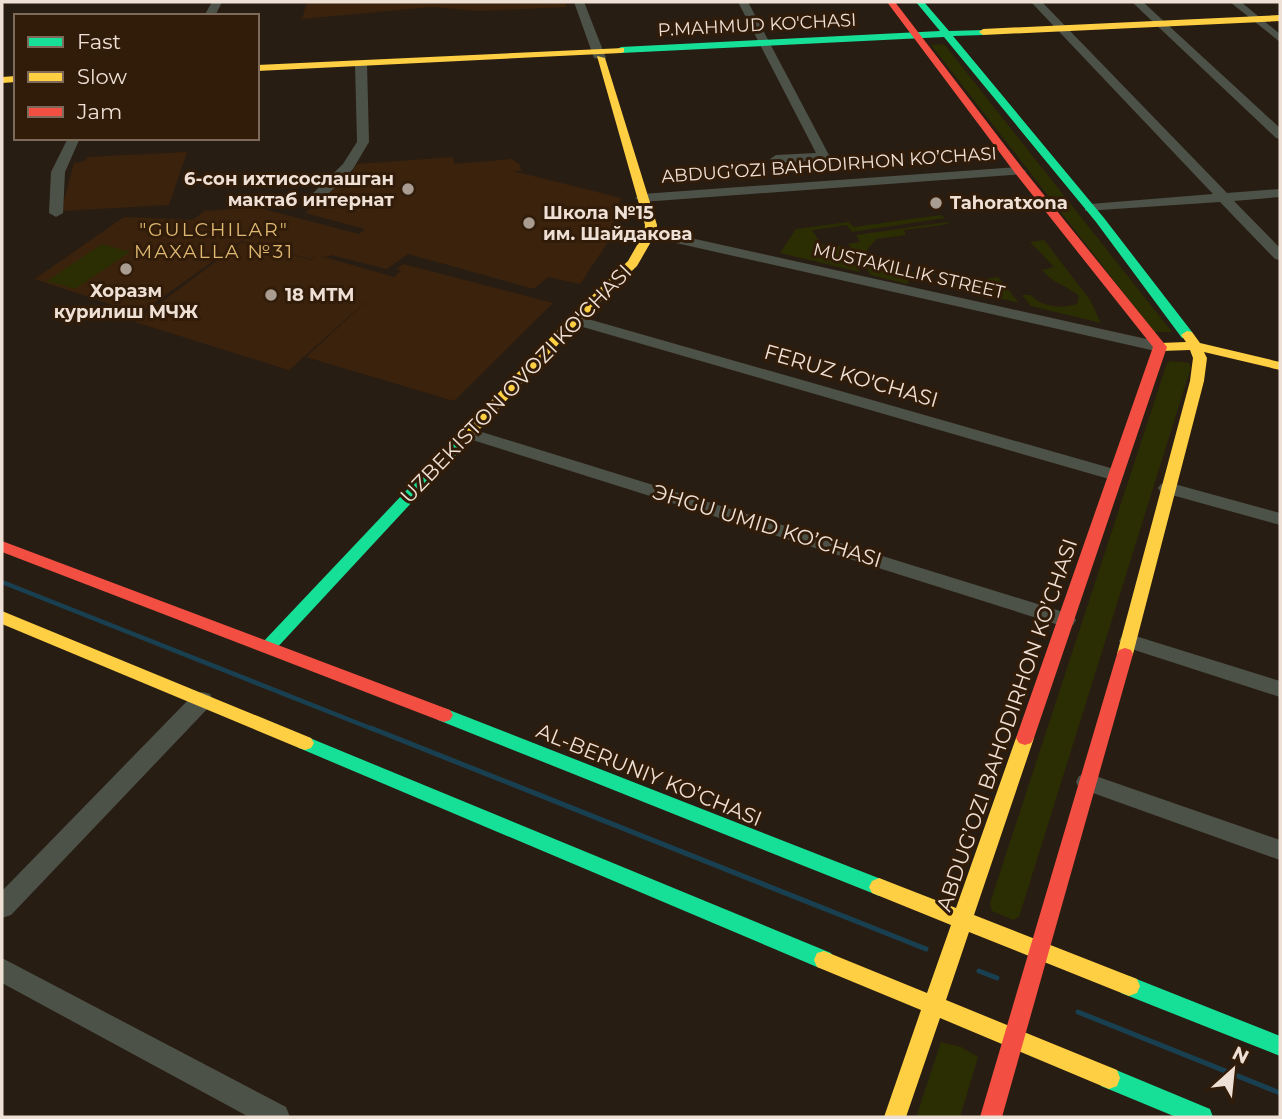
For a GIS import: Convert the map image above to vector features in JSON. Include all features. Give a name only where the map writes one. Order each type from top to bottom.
[{"type":"main road","name":"ABDUG’OZI BAHODIRHON KO’CHASI","points":[[891,2],[1019,171],[1160,347],[895,1117]]},
{"type":"main road","name":"ABDUG’OZI BAHODIRHON KO’CHASI","points":[[920,2],[1090,208],[1197,351]]},
{"type":"main road","name":"P.MAHMUD KO'CHASI","points":[[259,68],[599,55],[765,43],[1280,18]]},
{"type":"main road","points":[[599,55],[651,225],[650,233]]},
{"type":"main road","name":"UZBEKISTON OVOZI KO'CHASI","points":[[268,647],[574,320],[633,263],[650,233]]},
{"type":"main road","points":[[991,1117],[1129,641],[1197,381],[1197,351],[1202,346],[1280,366]]},
{"type":"main road","points":[[1160,347],[1197,351],[1280,375]]},
{"type":"main road","name":"AL-BERUNIY KO’CHASI","points":[[2,546],[268,647],[1280,1046]]},
{"type":"main road","points":[[2,617],[1202,1117]]},
{"type":"street","points":[[579,2],[599,55]]},
{"type":"street","points":[[743,2],[824,157],[776,159]]},
{"type":"street","points":[[1036,2],[1280,256]]},
{"type":"street","points":[[1138,2],[1280,135]]},
{"type":"street","points":[[1235,2],[1280,39]]},
{"type":"street","points":[[312,202],[348,166],[363,142],[361,64]]},
{"type":"street","points":[[56,213],[58,172],[73,140]]},
{"type":"street","name":"ABDUG’OZI BAHODIRHON KO’CHASI","points":[[642,198],[1019,171]]},
{"type":"street","points":[[1090,208],[1280,192]]},
{"type":"street","name":"MUSTAKILLIK STREET","points":[[650,233],[1160,347]]},
{"type":"street","name":"FERUZ KO'CHASI","points":[[574,320],[1115,475]]},
{"type":"street","name":"ЭHGU UMID KO’CHASI","points":[[469,433],[1066,620]]},
{"type":"street","points":[[1167,488],[1280,519]]},
{"type":"street","points":[[1129,641],[1280,689]]},
{"type":"street","points":[[2,907],[202,701]]},
{"type":"street","points":[[1087,782],[1280,850]]},
{"type":"street","points":[[2,970],[276,1117]]},
{"type":"shaded area","points":[[307,2],[565,2],[567,7],[479,11],[432,7],[302,19]]},
{"type":"shaded area","points":[[187,152],[169,205],[61,211],[74,163],[85,161],[88,157]]},
{"type":"shaded area","points":[[453,157],[454,164],[512,159],[520,165],[521,171],[513,171],[621,198],[608,242],[580,284],[548,277],[534,289],[408,254],[387,269],[331,255],[317,255],[394,277],[401,271],[397,269],[403,264],[553,303],[454,401],[306,357],[381,288],[289,370],[135,322],[242,242],[312,260],[316,256],[311,259],[241,241],[139,314],[35,279],[124,217],[193,220],[204,211],[256,207],[359,234],[365,229],[305,213],[345,175],[349,176],[357,164]]},
{"type":"green space","points":[[944,44],[1172,332],[1154,332],[931,45]]},
{"type":"green space","points":[[941,215],[945,218],[852,232],[847,225],[812,230],[822,245],[843,246],[860,272],[780,253],[796,229],[848,222],[854,227]]},
{"type":"green space","points":[[947,222],[949,224],[904,230],[906,235],[876,239],[867,250],[875,263],[863,265],[848,244],[860,242],[856,235]]},
{"type":"green space","points":[[1044,240],[1090,300],[1101,323],[1031,306],[1022,295],[1030,295],[1052,306],[1077,304],[1079,296],[1042,270],[1054,267],[1030,242]]},
{"type":"green space","points":[[102,244],[130,252],[75,289],[47,281]]},
{"type":"green space","points":[[877,265],[908,273],[932,271],[935,275],[911,277],[907,284],[871,275],[866,267]]},
{"type":"green space","points":[[998,277],[1019,303],[945,285]]},
{"type":"green space","points":[[1167,363],[1189,363],[1191,367],[1019,917],[1013,920],[992,911],[990,903]]},
{"type":"green space","points":[[941,1042],[961,1047],[978,1057],[960,1117],[916,1117]]},
{"type":"waterway","points":[[2,582],[375,730]]},
{"type":"waterway","points":[[371,728],[926,949]]},
{"type":"waterway","points":[[979,971],[997,978]]},
{"type":"waterway","points":[[1078,1012],[1280,1093]]},
{"type":"traffic: fast","points":[[920,2],[1100,220],[1187,335]]},
{"type":"traffic: fast","points":[[621,50],[983,32]]},
{"type":"traffic: fast","points":[[268,647],[460,442]]},
{"type":"traffic: fast","points":[[444,715],[879,887]]},
{"type":"traffic: fast","points":[[305,743],[824,960]]},
{"type":"traffic: fast","points":[[1129,986],[1280,1046]]},
{"type":"traffic: fast","points":[[1109,1078],[1202,1117]]},
{"type":"traffic: slow","points":[[983,32],[1280,18]]},
{"type":"traffic: slow","points":[[259,68],[621,50]]},
{"type":"traffic: slow","points":[[460,442],[574,320],[633,263],[650,233],[651,225],[600,58]]},
{"type":"traffic: slow","points":[[2,80],[14,79]]},
{"type":"traffic: slow","points":[[1187,335],[1195,346],[1280,366]]},
{"type":"traffic: slow","points":[[1125,654],[1197,381],[1200,358],[1195,346],[1160,347]]},
{"type":"traffic: slow","points":[[2,617],[305,743]]},
{"type":"traffic: slow","points":[[895,1117],[1025,738]]},
{"type":"traffic: slow","points":[[879,887],[1129,986]]},
{"type":"traffic: slow","points":[[824,960],[1109,1078]]},
{"type":"traffic: jam","points":[[891,2],[1019,171],[1160,347]]},
{"type":"traffic: jam","points":[[1025,738],[1160,347]]},
{"type":"traffic: jam","points":[[2,546],[444,715]]},
{"type":"traffic: jam","points":[[991,1117],[1125,654]]},
{"type":"place","name":"6-сон ихтисослашган мактаб интернат","points":[[408,189]]},
{"type":"place","name":"Tahoratxona","points":[[936,203]]},
{"type":"place","name":"Школа №15 им. Шайдакова","points":[[529,223]]},
{"type":"place","name":"Хоразм курилиш МЧЖ","points":[[126,269]]},
{"type":"place","name":"18 MTM","points":[[271,295]]},
{"type":"district","name":"\"GULCHILAR\" MAXALLA №31","points":[[214,240]]}]
